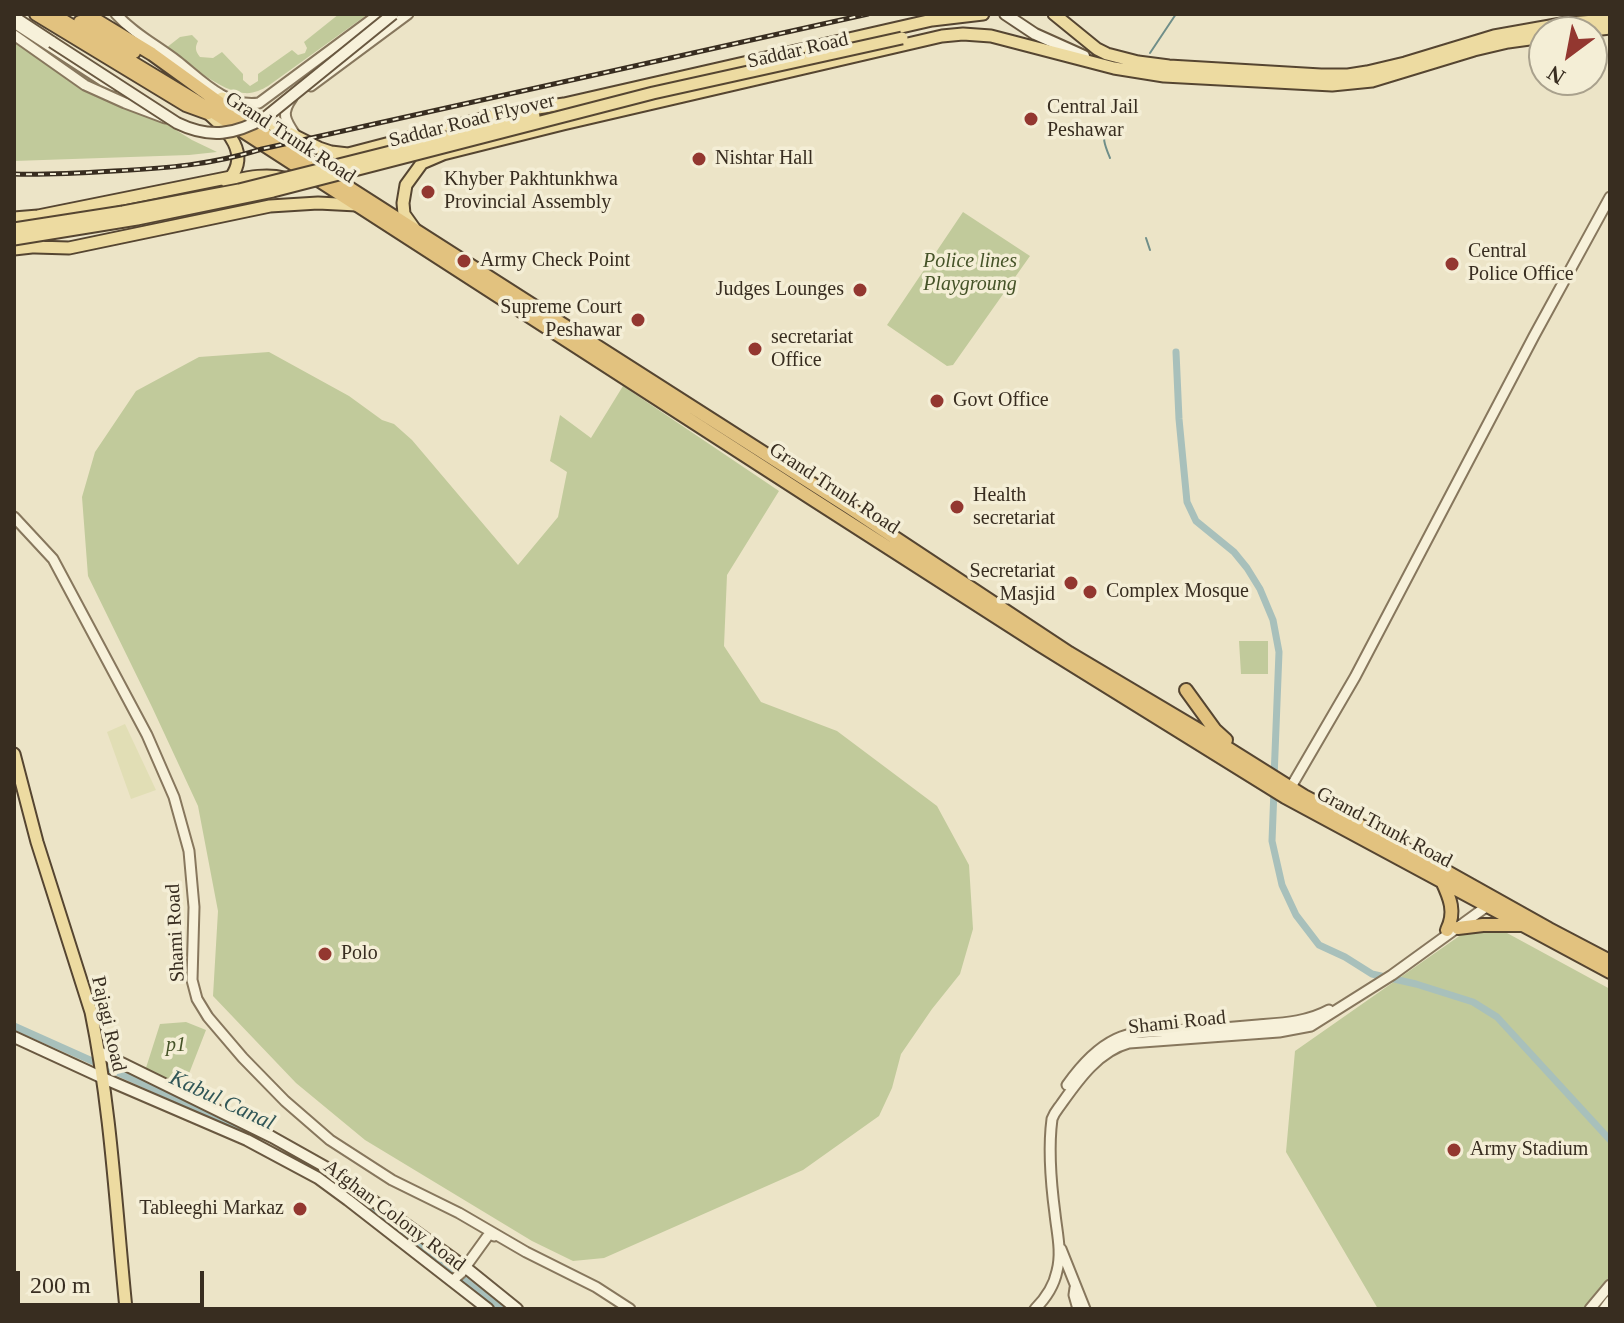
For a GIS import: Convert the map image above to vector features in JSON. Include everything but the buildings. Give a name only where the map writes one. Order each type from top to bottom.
[{"type":"highway","points":[[36,14],[186,105],[203,107]]},
{"type":"highway","name":"Grand Trunk Road","points":[[52,14],[824,491],[1069,653],[1247,760],[1264,777]]},
{"type":"highway","points":[[67,14],[152,63],[174,69]]},
{"type":"highway","name":"Grand Trunk Road","points":[[86,14],[174,69],[246,122],[416,231],[1040,645],[1442,881],[1549,929],[1610,961]]},
{"type":"highway","points":[[1186,690],[1215,730],[1247,760]]},
{"type":"highway","name":"Grand Trunk Road","points":[[1284,790],[1424,859],[1523,925],[1610,972]]},
{"type":"highway","points":[[1442,881],[1452,907],[1452,929],[1523,925]]},
{"type":"main road","points":[[14,20],[187,128],[209,133],[233,132],[266,117],[393,14]]},
{"type":"main road","name":"Saddar Road","points":[[174,69],[233,105],[319,148],[341,154],[358,153],[493,116],[564,104],[932,20],[983,14]]},
{"type":"main road","points":[[1005,14],[1052,43],[1114,68]]},
{"type":"main road","points":[[1054,14],[1087,42],[1110,55]]},
{"type":"main road","points":[[1016,22],[1096,55],[1138,62],[1348,75],[1405,63],[1494,36],[1567,23],[1610,20]]},
{"type":"main road","name":"Saddar Road","points":[[416,231],[404,214],[406,185],[422,163],[443,154],[938,37],[963,34],[991,36],[1114,68],[1164,76],[1332,85],[1393,77],[1474,50],[1528,39]]},
{"type":"main road","name":"Saddar Road Flyover","points":[[14,239],[137,219],[273,191],[653,93],[902,38],[921,35],[938,37]]},
{"type":"main road","points":[[1508,42],[1528,45]]},
{"type":"main road","name":"Saddar Road Flyover","points":[[14,229],[239,190],[534,116],[564,104]]},
{"type":"main road","points":[[38,216],[231,177],[239,160],[238,151],[230,135],[203,107]]},
{"type":"main road","points":[[319,148],[324,172]]},
{"type":"main road","points":[[14,218],[102,211],[260,175],[284,178]]},
{"type":"main road","points":[[14,249],[109,237],[257,203],[273,191]]},
{"type":"main road","points":[[35,247],[69,248],[270,206],[318,203],[358,205]]},
{"type":"main road","name":"Pajagi Road","points":[[14,754],[37,842],[91,1012],[100,1055],[126,1309]]},
{"type":"main road","name":"Afghan Colony Road","points":[[14,1037],[101,1077],[211,1116],[247,1140],[318,1178],[458,1275],[488,1309]]},
{"type":"main road","points":[[100,1055],[211,1116],[299,1151],[329,1169],[458,1275],[517,1309]]},
{"type":"street","points":[[116,14],[208,88],[242,103],[259,103],[379,14]]},
{"type":"street","points":[[296,136],[286,120],[285,108],[291,99],[408,14]]},
{"type":"street","points":[[14,35],[73,77],[106,96],[193,127],[209,129],[222,126]]},
{"type":"street","points":[[1284,790],[1355,677],[1608,202]]},
{"type":"street","name":"Shami Road","points":[[14,517],[53,559],[147,735],[174,797],[189,851],[194,907],[192,980],[197,999],[208,1017],[285,1101],[330,1140],[392,1180],[596,1287],[630,1309]]},
{"type":"street","name":"Shami Road","points":[[1035,1309],[1048,1294],[1058,1271],[1051,1127],[1056,1110],[1075,1083],[1096,1062],[1119,1045],[1129,1043],[1279,1032],[1311,1026],[1489,901]]},
{"type":"street","points":[[458,1275],[490,1234],[526,1252]]},
{"type":"street","points":[[1059,1243],[1085,1309]]},
{"type":"street","points":[[1052,1286],[1061,1283],[1075,1287]]},
{"type":"street","points":[[1590,1309],[1610,1285]]},
{"type":"street","points":[[1075,1287],[1078,1309]]},
{"type":"street","points":[[1604,1309],[1610,1301]]},
{"type":"shaded area","points":[[125,724],[156,790],[131,799],[107,732]]},
{"type":"green space","points":[[339,14],[368,14],[268,86],[254,92],[244,93],[225,87],[166,48],[180,37],[192,35],[198,41],[196,49],[200,57],[213,58],[222,52],[250,86],[258,81],[258,74],[292,50],[298,55],[305,53],[307,48],[304,42]]},
{"type":"green space","points":[[14,19],[82,72],[192,140],[217,152],[14,161]]},
{"type":"green space","name":"Police lines Playgroung","points":[[963,212],[1030,256],[953,365],[947,366],[887,325]]},
{"type":"green space","points":[[269,352],[349,396],[382,420],[394,424],[412,440],[518,565],[558,517],[567,472],[550,461],[560,415],[591,438],[623,386],[779,491],[727,575],[724,646],[761,702],[837,731],[937,806],[969,865],[973,929],[960,974],[901,1054],[892,1088],[879,1116],[803,1170],[604,1258],[573,1261],[532,1241],[365,1140],[296,1083],[213,996],[218,911],[198,806],[88,576],[82,497],[95,452],[136,391],[199,357]]},
{"type":"green space","points":[[1239,641],[1268,641],[1268,674],[1241,674]]},
{"type":"green space","points":[[1465,932],[1507,933],[1610,989],[1610,1288],[1593,1309],[1378,1309],[1286,1152],[1295,1051]]},
{"type":"green space","name":"p1","points":[[186,1022],[206,1030],[183,1089],[145,1071],[160,1024]]},
{"type":"waterway","points":[[1150,53],[1176,14]]},
{"type":"waterway","points":[[1107,125],[1104,138],[1110,158]]},
{"type":"waterway","points":[[1146,238],[1150,250]]},
{"type":"waterway","points":[[1176,352],[1187,502],[1196,521],[1234,552],[1247,568],[1273,620],[1279,652],[1274,778]]},
{"type":"waterway","points":[[1274,790],[1272,841],[1282,885],[1296,915],[1319,945],[1372,974],[1473,1002],[1497,1017],[1610,1140]]},
{"type":"waterway","name":"Kabul Canal","points":[[14,1026],[253,1133]]},
{"type":"waterway","points":[[353,1192],[501,1309]]},
{"type":"railway","points":[[14,174],[134,170],[207,162],[868,14]]},
{"type":"place","name":"Central Jail Peshawar","points":[[1031,119]]},
{"type":"place","name":"Nishtar Hall","points":[[699,159]]},
{"type":"place","name":"Khyber Pakhtunkhwa Provincial Assembly","points":[[428,192]]},
{"type":"place","name":"Army Check Point","points":[[464,261]]},
{"type":"place","name":"Central Police Office","points":[[1452,264]]},
{"type":"place","name":"Judges Lounges","points":[[860,290]]},
{"type":"place","name":"Supreme Court Peshawar","points":[[638,320]]},
{"type":"place","name":"secretariat Office","points":[[755,349]]},
{"type":"place","name":"Govt Office","points":[[937,401]]},
{"type":"place","name":"Health secretariat","points":[[957,507]]},
{"type":"place","name":"Secretariat Masjid","points":[[1071,583]]},
{"type":"place","name":"Complex Mosque","points":[[1090,592]]},
{"type":"place","name":"Polo","points":[[325,954]]},
{"type":"place","name":"Army Stadium","points":[[1454,1150]]},
{"type":"place","name":"Tableeghi Markaz","points":[[300,1209]]}]
